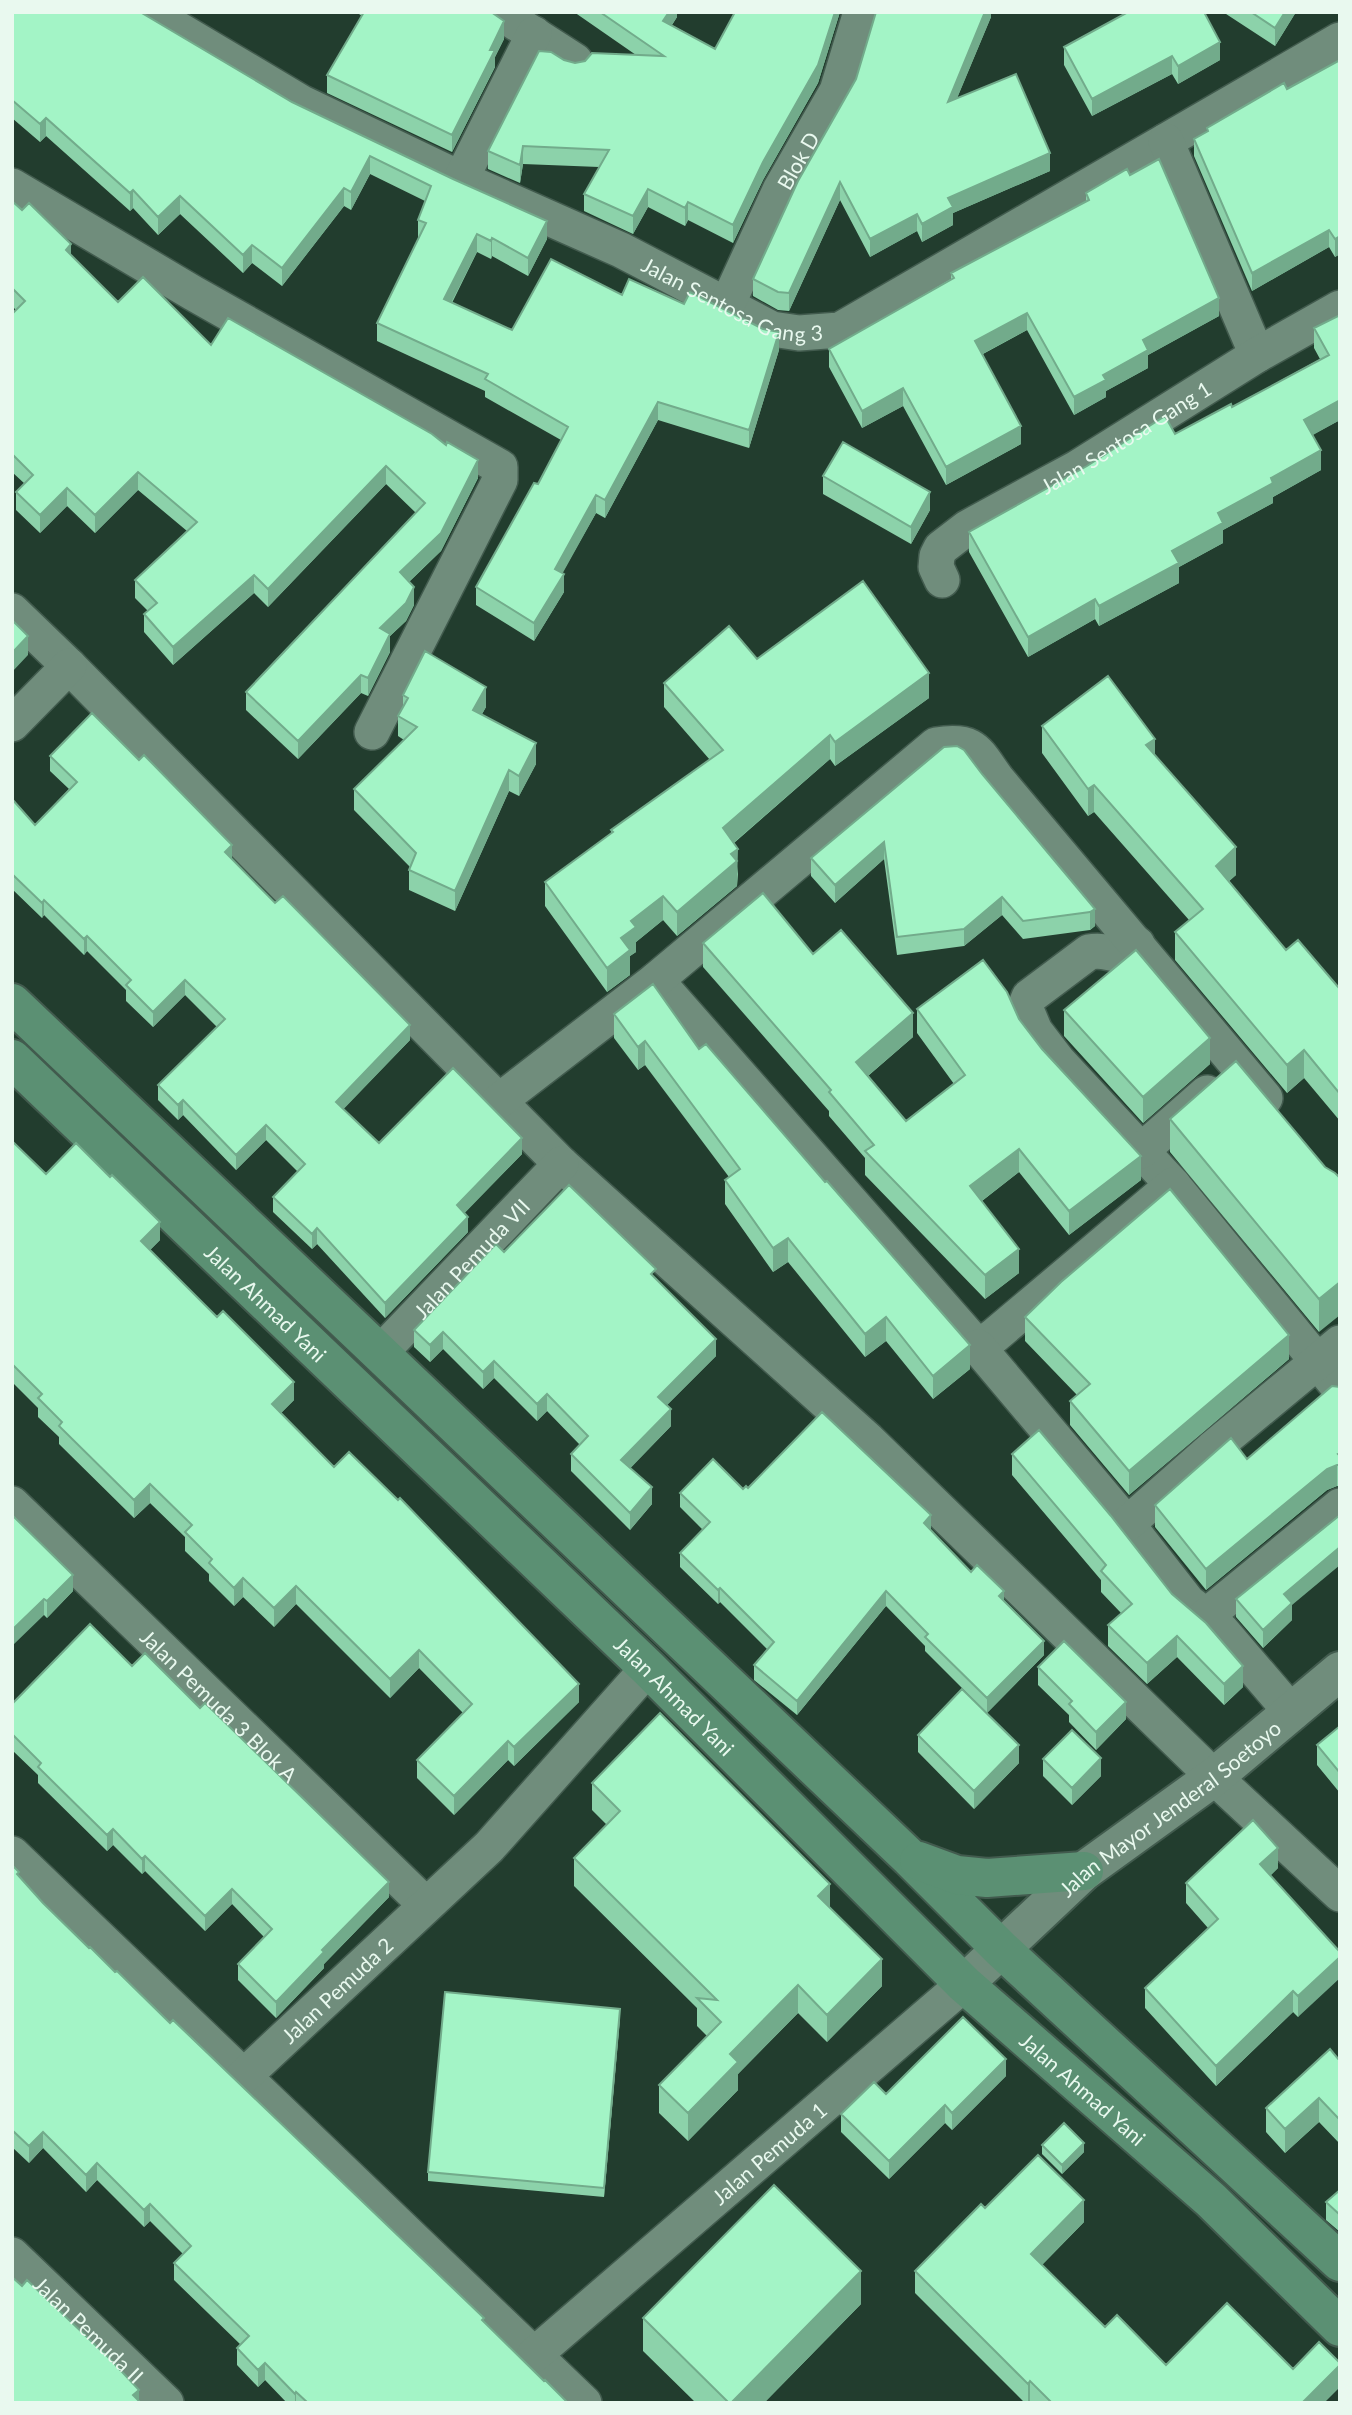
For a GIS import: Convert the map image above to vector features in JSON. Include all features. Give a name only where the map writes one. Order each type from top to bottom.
[{"type":"main road","name":"Jalan Ahmad Yani","points":[[12,1003],[382,1352],[910,1858],[1001,1949],[1340,2262]]},
{"type":"main road","name":"Jalan Ahmad Yani","points":[[12,1059],[648,1668],[964,1984],[1211,2200],[1340,2327]]},
{"type":"main road","points":[[910,1858],[957,1875],[986,1878],[1084,1871]]},
{"type":"street","name":"Jalan Sentosa Gang 3","points":[[149,12],[302,103],[461,179],[621,250],[772,329],[799,333],[840,330],[1340,40]]},
{"type":"street","points":[[499,12],[575,61]]},
{"type":"street","name":"Blok D","points":[[727,305],[780,190],[837,91],[861,12]]},
{"type":"street","points":[[461,179],[534,34]]},
{"type":"street","points":[[1166,141],[1257,355]]},
{"type":"street","points":[[12,186],[193,293],[500,467],[500,480],[372,732]]},
{"type":"street","name":"Jalan Sentosa Gang 1","points":[[942,580],[936,567],[937,556],[941,548],[967,528],[1077,468],[1257,355],[1340,308]]},
{"type":"street","points":[[12,611],[561,1164],[868,1440],[1213,1777],[1340,1894]]},
{"type":"street","points":[[12,724],[69,666]]},
{"type":"street","points":[[499,1101],[656,980],[936,745],[950,743],[967,744],[977,751],[1289,1126]]},
{"type":"street","points":[[1136,944],[1118,956],[1096,950],[1089,952],[1029,997],[1025,1007],[1035,1031],[1058,1061],[1329,1352],[1340,1389]]},
{"type":"street","points":[[656,980],[978,1347],[1127,1524],[1188,1602],[1222,1630],[1292,1713]]},
{"type":"street","points":[[1141,1151],[1238,1066]]},
{"type":"street","name":"Jalan Pemuda VII","points":[[382,1352],[561,1164]]},
{"type":"street","points":[[978,1347],[1173,1185]]},
{"type":"street","points":[[1127,1524],[1329,1352]]},
{"type":"street","name":"Jalan Pemuda 3 Blok A","points":[[12,1504],[426,1905]]},
{"type":"street","points":[[1206,1616],[1340,1506]]},
{"type":"street","name":"Jalan Pemuda 2","points":[[243,2077],[489,1847],[648,1668]]},
{"type":"street","name":"Jalan Mayor Jenderal Soetoyo","points":[[1001,1949],[1084,1871],[1213,1777],[1340,1671]]},
{"type":"street","points":[[12,1854],[584,2403]]},
{"type":"street","name":"Jalan Pemuda 1","points":[[534,2355],[964,1984],[1001,1949]]},
{"type":"street","name":"Jalan Pemuda II","points":[[12,2255],[166,2403]]},
{"type":"building","points":[[12,12],[140,12],[292,102],[547,221],[528,258],[492,238],[491,241],[477,234],[444,299],[512,330],[551,259],[622,295],[629,279],[684,304],[690,292],[763,329],[779,332],[749,430],[658,402],[605,500],[596,495],[555,569],[564,574],[534,623],[476,587],[534,483],[538,484],[568,427],[485,379],[488,374],[377,323],[426,223],[418,220],[431,186],[370,156],[351,192],[344,188],[282,268],[252,245],[243,255],[180,196],[158,217],[133,190],[130,193],[46,118],[40,124],[12,100]]},
{"type":"building","points":[[364,12],[491,12],[504,21],[490,50],[495,50],[452,135],[327,75]]},
{"type":"building","points":[[600,12],[669,12],[663,21],[715,49],[735,12],[835,12],[818,65],[763,162],[733,225],[688,202],[685,208],[648,189],[633,216],[584,194],[609,150],[523,146],[520,165],[488,151],[539,51],[551,52],[575,63],[585,61],[592,53],[664,56]]},
{"type":"building","points":[[876,12],[985,12],[948,102],[1016,74],[1050,153],[948,198],[953,207],[922,224],[917,214],[870,239],[840,182],[789,293],[778,292],[753,279],[798,181],[856,79]]},
{"type":"building","points":[[1128,12],[1204,12],[1220,42],[1178,66],[1172,56],[1092,99],[1064,47]]},
{"type":"building","points":[[1251,12],[1285,12],[1275,28]]},
{"type":"building","points":[[1340,60],[1340,236],[1335,239],[1329,230],[1252,273],[1194,139],[1208,131],[1207,128],[1284,83],[1287,89]]},
{"type":"building","points":[[1159,159],[1219,298],[1143,340],[1148,350],[1103,375],[1106,380],[1074,397],[1027,313],[975,341],[1021,426],[946,467],[903,388],[862,411],[829,349],[954,278],[951,273],[1089,200],[1086,193],[1127,169],[1130,175]]},
{"type":"building","points":[[12,201],[22,210],[29,203],[71,244],[66,250],[118,302],[143,277],[211,345],[228,318],[432,434],[446,445],[447,442],[478,460],[441,533],[400,572],[414,587],[406,603],[380,628],[390,634],[368,678],[361,675],[298,741],[246,692],[425,503],[386,466],[268,589],[254,575],[173,647],[144,614],[157,603],[135,580],[197,522],[138,472],[95,515],[67,488],[40,515],[16,492],[33,475],[12,454],[12,314],[25,301],[12,288]]},
{"type":"building","points":[[1340,315],[1340,400],[1304,420],[1321,450],[1271,478],[1273,483],[1218,513],[1223,523],[1172,551],[1179,563],[1099,606],[1095,599],[1028,637],[969,532],[1087,466],[1165,416],[1175,434],[1329,355],[1314,328]]},
{"type":"building","points":[[843,442],[930,492],[911,527],[823,476]]},
{"type":"building","points":[[863,581],[929,673],[835,742],[830,735],[723,828],[738,849],[731,854],[737,861],[677,912],[663,896],[631,921],[636,927],[621,938],[630,950],[607,968],[545,882],[613,832],[611,830],[723,750],[664,683],[729,626],[757,659]]},
{"type":"building","points":[[12,620],[28,636],[12,653]]},
{"type":"building","points":[[425,651],[486,687],[473,710],[536,743],[519,776],[509,770],[455,891],[409,870],[416,853],[354,789],[417,727],[398,716],[408,698],[403,695]]},
{"type":"building","points":[[1108,676],[1155,739],[1146,745],[1236,847],[1216,866],[1286,950],[1298,940],[1340,987],[1340,1094],[1304,1050],[1287,1065],[1175,932],[1203,909],[1094,785],[1088,789],[1042,726]]},
{"type":"building","points":[[92,713],[139,760],[144,755],[232,845],[225,852],[275,903],[283,896],[410,1025],[336,1102],[379,1143],[453,1068],[522,1138],[457,1205],[468,1217],[385,1303],[317,1228],[312,1234],[273,1197],[305,1164],[266,1125],[236,1155],[183,1100],[178,1105],[158,1085],[225,1019],[185,980],[153,1012],[126,985],[131,980],[87,936],[84,939],[44,900],[42,903],[12,874],[12,799],[35,825],[77,782],[50,756]]},
{"type":"building","points":[[957,746],[964,750],[1095,909],[1090,912],[1023,921],[1002,897],[964,929],[897,937],[884,842],[835,885],[811,858],[944,747]]},
{"type":"building","points":[[763,893],[813,954],[841,930],[913,1013],[856,1062],[906,1121],[965,1075],[917,1009],[983,960],[1007,992],[1019,1019],[1042,1049],[1141,1156],[1069,1211],[1019,1149],[970,1186],[1019,1249],[985,1275],[865,1151],[874,1145],[829,1092],[831,1090],[703,943]]},
{"type":"building","points":[[1136,950],[1210,1038],[1143,1097],[1064,1010]]},
{"type":"building","points":[[653,984],[699,1049],[706,1044],[970,1345],[933,1376],[886,1317],[865,1334],[788,1238],[773,1248],[725,1180],[740,1169],[645,1041],[638,1047],[614,1014]]},
{"type":"building","points":[[1236,1061],[1325,1167],[1340,1178],[1340,1282],[1319,1299],[1170,1119]]},
{"type":"building","points":[[12,1141],[46,1174],[76,1143],[110,1177],[112,1175],[160,1222],[141,1241],[217,1317],[223,1311],[294,1382],[272,1404],[334,1467],[349,1452],[398,1500],[400,1498],[579,1684],[514,1747],[508,1741],[454,1796],[417,1760],[472,1704],[419,1650],[390,1679],[296,1586],[274,1608],[243,1578],[234,1588],[209,1563],[212,1559],[185,1532],[192,1525],[150,1484],[134,1500],[59,1426],[62,1422],[38,1398],[42,1394],[12,1364]]},
{"type":"building","points":[[569,1185],[656,1269],[651,1274],[716,1339],[658,1397],[671,1409],[621,1460],[652,1487],[630,1513],[571,1454],[588,1436],[547,1394],[537,1404],[494,1361],[483,1372],[443,1332],[430,1345],[414,1330],[496,1244],[504,1252]]},
{"type":"building","points":[[1170,1189],[1289,1335],[1129,1471],[1070,1401],[1090,1384],[1025,1317],[1061,1282]]},
{"type":"building","points":[[1332,1386],[1340,1387],[1340,1465],[1327,1469],[1206,1569],[1155,1505],[1231,1438],[1247,1459]]},
{"type":"building","points":[[822,1412],[931,1515],[924,1523],[971,1572],[977,1565],[1004,1591],[999,1596],[1044,1641],[987,1698],[925,1637],[928,1634],[886,1591],[797,1701],[754,1665],[774,1642],[680,1553],[710,1522],[680,1493],[713,1459],[743,1489],[746,1486],[748,1488]]},
{"type":"building","points":[[1039,1430],[1172,1594],[1206,1623],[1243,1666],[1224,1684],[1177,1636],[1147,1663],[1108,1625],[1132,1604],[1101,1571],[1106,1565],[1012,1454]]},
{"type":"building","points":[[12,1515],[73,1575],[12,1630]]},
{"type":"building","points":[[1340,1515],[1340,1547],[1284,1594],[1292,1603],[1263,1630],[1236,1599]]},
{"type":"building","points":[[90,1624],[132,1666],[145,1653],[200,1708],[205,1703],[389,1882],[322,1950],[324,1952],[276,2002],[238,1964],[272,1929],[232,1889],[205,1916],[145,1856],[142,1859],[113,1829],[107,1835],[38,1767],[41,1763],[12,1734],[12,1704]]},
{"type":"building","points":[[1064,1641],[1126,1702],[1096,1732],[1069,1704],[1072,1701],[1038,1667]]},
{"type":"building","points":[[962,1689],[1019,1745],[974,1791],[918,1735]]},
{"type":"building","points":[[660,1713],[830,1884],[818,1896],[882,1959],[827,2015],[798,1985],[730,2054],[738,2062],[688,2113],[659,2085],[721,2022],[697,1998],[717,2000],[574,1858],[620,1811],[592,1783]]},
{"type":"building","points":[[1340,1726],[1340,1773],[1317,1745]]},
{"type":"building","points":[[1072,1730],[1101,1758],[1072,1788],[1043,1759]]},
{"type":"building","points":[[1253,1820],[1278,1848],[1260,1864],[1340,1952],[1340,1957],[1298,1996],[1293,1991],[1216,2066],[1145,1988],[1218,1919],[1186,1883]]},
{"type":"building","points":[[12,1865],[43,1903],[89,1948],[117,1971],[170,2023],[173,2020],[484,2318],[482,2320],[568,2403],[308,2403],[296,2392],[295,2394],[265,2363],[258,2370],[237,2348],[249,2336],[174,2263],[191,2246],[150,2204],[144,2210],[97,2163],[86,2175],[43,2132],[29,2146],[12,2130]]},
{"type":"building","points":[[445,1992],[620,2009],[604,2188],[428,2172]]},
{"type":"building","points":[[963,2017],[1006,2059],[952,2113],[945,2105],[889,2161],[841,2114],[874,2082],[886,2094]]},
{"type":"building","points":[[1330,2049],[1340,2061],[1340,2120],[1319,2098],[1285,2129],[1266,2108]]},
{"type":"building","points":[[1064,2123],[1084,2143],[1062,2165],[1042,2145]]},
{"type":"building","points":[[1038,2155],[1084,2200],[1031,2254],[1105,2327],[1117,2315],[1166,2365],[1227,2303],[1293,2369],[1319,2342],[1340,2365],[1304,2401],[1306,2403],[1052,2403],[1030,2381],[1028,2384],[915,2271],[981,2204],[985,2208]]},
{"type":"building","points":[[774,2185],[861,2271],[729,2403],[643,2318]]},
{"type":"building","points":[[1340,2190],[1340,2215],[1326,2202]]},
{"type":"building","points":[[12,2277],[22,2286],[27,2280],[109,2358],[139,2390],[133,2395],[141,2403],[12,2403]]}]
